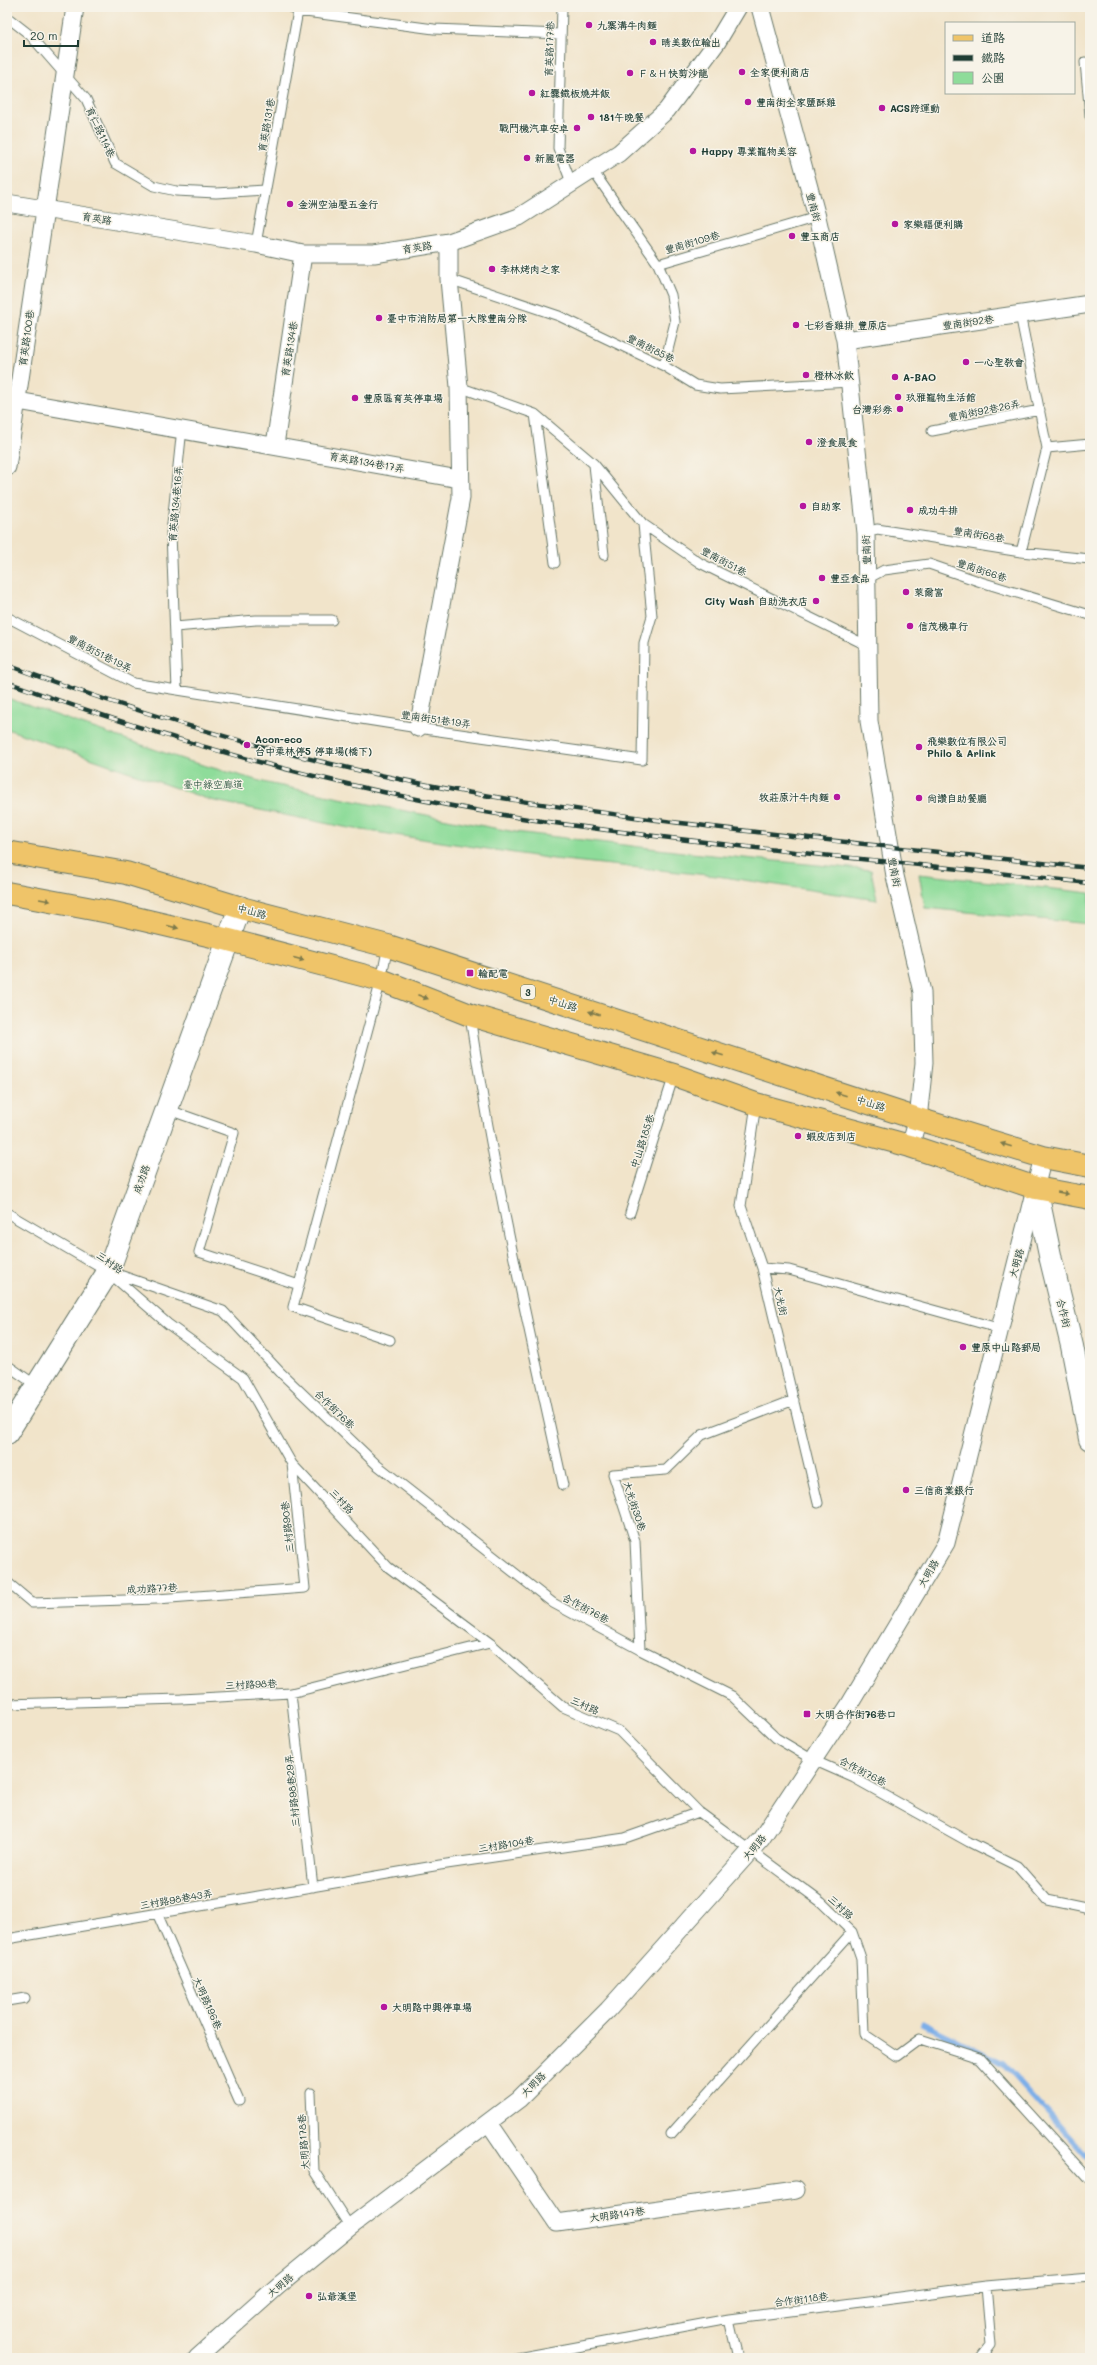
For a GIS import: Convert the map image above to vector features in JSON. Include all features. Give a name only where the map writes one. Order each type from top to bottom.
[{"type":"main road","name":"中山路","points":[[7,852],[126,874],[240,907],[388,946],[918,1119],[1043,1156],[1090,1166]]},
{"type":"main road","points":[[7,893],[114,913],[228,940],[381,980],[470,1015],[674,1075],[756,1104],[910,1146],[1036,1188],[1090,1198]]},
{"type":"street","points":[[44,209],[75,7]]},
{"type":"street","name":"育英路","points":[[7,203],[256,244],[303,254],[374,254],[449,242],[519,217],[572,185],[619,153],[667,110],[717,42],[738,7]]},
{"type":"street","name":"豐南街","points":[[760,7],[817,217],[845,340],[851,382],[866,533],[868,579],[869,721],[895,876],[922,992],[924,1063],[918,1119],[910,1146]]},
{"type":"street","name":"育英路100巷","points":[[7,467],[18,401],[44,209]]},
{"type":"street","points":[[418,728],[461,498],[459,387],[449,279],[449,242]]},
{"type":"street","name":"育英路134巷","points":[[274,445],[303,254]]},
{"type":"street","name":"豐南街92巷","points":[[845,340],[1090,304]]},
{"type":"street","points":[[18,401],[274,445]]},
{"type":"street","name":"育英路134巷17弄","points":[[274,445],[460,478]]},
{"type":"street","name":"成功路","points":[[7,1433],[38,1387],[108,1272],[240,907]]},
{"type":"street","name":"大明路","points":[[198,2358],[278,2286],[350,2227],[489,2123],[519,2098],[608,2010],[752,1851],[848,1707],[946,1543],[998,1328],[1036,1188],[1043,1156]]},
{"type":"street","name":"合作街","points":[[1036,1188],[1051,1260],[1072,1346],[1084,1382],[1090,1439]]},
{"type":"street","name":"大明路147巷","points":[[489,2123],[557,2223],[796,2190]]},
{"type":"lane","name":"育英路177巷","points":[[562,7],[560,34],[558,148],[572,185]]},
{"type":"lane","points":[[295,9],[434,28],[560,34]]},
{"type":"lane","name":"育英路131巷","points":[[256,244],[295,9]]},
{"type":"lane","name":"育仁路114巷","points":[[7,17],[30,35],[65,72],[86,99],[115,163],[154,186],[189,192],[265,190]]},
{"type":"lane","points":[[1085,62],[1090,116]]},
{"type":"lane","name":"豐南街109巷","points":[[593,171],[658,264],[817,217]]},
{"type":"lane","points":[[658,264],[671,295],[675,322],[664,366]]},
{"type":"lane","name":"豐南街85巷","points":[[449,279],[559,316],[664,366],[695,385],[720,389],[851,382]]},
{"type":"lane","points":[[1020,314],[1047,448],[1020,552]]},
{"type":"lane","name":"豐南街51巷","points":[[459,387],[535,414],[594,464],[643,524],[700,563],[868,646]]},
{"type":"lane","name":"豐南街92巷26弄","points":[[932,431],[1040,410]]},
{"type":"lane","points":[[535,414],[555,563]]},
{"type":"lane","name":"育英路134巷16弄","points":[[177,690],[171,533],[182,428]]},
{"type":"lane","points":[[1047,448],[1090,444]]},
{"type":"lane","points":[[594,464],[604,555]]},
{"type":"lane","name":"豐南街51巷19弄","points":[[7,617],[133,683],[418,728],[642,760],[644,643],[652,616],[643,524]]},
{"type":"lane","name":"豐南街68巷","points":[[866,533],[877,529],[1020,552],[1090,560]]},
{"type":"lane","name":"豐南街66巷","points":[[868,579],[884,570],[929,564],[981,582],[1090,615]]},
{"type":"lane","points":[[175,627],[256,620],[332,620]]},
{"type":"lane","points":[[388,946],[381,980],[293,1307],[390,1340]]},
{"type":"lane","points":[[470,1015],[478,1070],[520,1287],[564,1485]]},
{"type":"lane","name":"中山路185巷","points":[[630,1213],[674,1075]]},
{"type":"lane","name":"大光街","points":[[756,1104],[742,1206],[762,1268],[818,1503]]},
{"type":"lane","points":[[166,1109],[234,1134],[200,1252],[299,1285]]},
{"type":"lane","name":"三村路","points":[[7,1212],[108,1272],[168,1324],[243,1378],[292,1464],[388,1567],[490,1643],[563,1707],[619,1731],[699,1812],[821,1902],[852,1932],[860,1958],[864,2034],[897,2056],[920,2039],[979,2058],[1090,2180]]},
{"type":"lane","points":[[762,1268],[789,1270],[998,1328]]},
{"type":"lane","name":"合作街76巷","points":[[108,1272],[223,1311],[280,1372],[377,1465],[553,1603],[640,1650],[732,1696],[776,1738],[813,1760],[854,1778],[969,1842],[1017,1866],[1046,1900],[1090,1909]]},
{"type":"lane","points":[[7,1365],[38,1387]]},
{"type":"lane","name":"大光街30巷","points":[[640,1650],[635,1541],[614,1474],[666,1470],[702,1435],[794,1400]]},
{"type":"lane","name":"三村路90巷","points":[[292,1464],[305,1588]]},
{"type":"lane","name":"成功路77巷","points":[[7,1582],[32,1603],[157,1599],[305,1588]]},
{"type":"lane","name":"三村路98巷","points":[[7,1704],[181,1699],[292,1692],[490,1643]]},
{"type":"lane","name":"三村路98巷29弄","points":[[292,1692],[313,1887]]},
{"type":"lane","name":"三村路104巷","points":[[313,1887],[624,1838],[699,1812]]},
{"type":"lane","name":"三村路98巷43弄","points":[[7,1939],[313,1887]]},
{"type":"lane","name":"大明路196巷","points":[[157,1913],[239,2102]]},
{"type":"lane","points":[[671,2134],[852,1932]]},
{"type":"lane","points":[[7,2001],[25,1998]]},
{"type":"lane","name":"大明路178巷","points":[[311,2093],[314,2171],[350,2227]]},
{"type":"lane","name":"合作街118巷","points":[[518,2358],[729,2319],[986,2286],[1090,2277]]},
{"type":"lane","points":[[981,2358],[991,2345],[986,2286]]},
{"type":"lane","points":[[729,2319],[738,2358]]},
{"type":"green space","name":"臺中綠空廊道","points":[[7,698],[185,760],[267,783],[369,804],[515,832],[691,853],[871,870],[877,900],[717,876],[554,859],[349,828],[210,800],[7,729]]},
{"type":"green space","points":[[919,874],[1090,893],[1090,924],[925,908]]},
{"type":"waterway","points":[[922,2023],[1003,2063],[1090,2160]]},
{"type":"railway","points":[[7,665],[109,701],[212,733],[317,761],[453,790],[718,828],[1090,868]]},
{"type":"railway","points":[[7,682],[141,728],[277,767],[415,799],[485,812],[555,823],[688,840],[1090,883]]},
{"type":"place","name":"九寨溝牛肉麵","points":[[589,25]]},
{"type":"place","name":"晴美數位輸出","points":[[653,42]]},
{"type":"place","name":"全家便利商店","points":[[742,72]]},
{"type":"place","name":"Ｆ＆Ｈ快剪沙龍","points":[[630,73]]},
{"type":"place","name":"紅爨鐵板燒丼飯","points":[[532,93]]},
{"type":"place","name":"豐南街全家鹽酥雞","points":[[748,102]]},
{"type":"place","name":"ACS跨運動","points":[[882,108]]},
{"type":"place","name":"181午晚餐","points":[[591,117]]},
{"type":"place","name":"戰鬥機汽車安卓","points":[[577,128]]},
{"type":"place","name":"Happy 專業寵物美容","points":[[693,151]]},
{"type":"place","name":"新麗電器","points":[[527,158]]},
{"type":"place","name":"金洲空油壓五金行","points":[[290,204]]},
{"type":"place","name":"家樂福便利購","points":[[895,224]]},
{"type":"place","name":"豐玉商店","points":[[792,236]]},
{"type":"place","name":"李林烤肉之家","points":[[492,269]]},
{"type":"place","name":"臺中市消防局第一大隊豐南分隊","points":[[379,318]]},
{"type":"place","name":"七彩香雞排 豐原店","points":[[796,325]]},
{"type":"place","name":"一心聖教會","points":[[966,362]]},
{"type":"place","name":"橙林冰飲","points":[[806,375]]},
{"type":"place","name":"A-BAO","points":[[895,377]]},
{"type":"place","name":"玖雅寵物生活館","points":[[898,397]]},
{"type":"place","name":"豐原區育英停車場","points":[[355,398]]},
{"type":"place","name":"台灣彩券","points":[[900,409]]},
{"type":"place","name":"澄食晨食","points":[[809,442]]},
{"type":"place","name":"自助家","points":[[803,506]]},
{"type":"place","name":"成功牛排","points":[[910,510]]},
{"type":"place","name":"豐亞食品","points":[[822,578]]},
{"type":"place","name":"萊爾富","points":[[906,592]]},
{"type":"place","name":"City Wash 自助洗衣店","points":[[816,601]]},
{"type":"place","name":"信茂機車行","points":[[910,626]]},
{"type":"place","name":"Acon-eco 台中栗林停5 停車場(橋下)","points":[[247,745]]},
{"type":"place","name":"飛樂數位有限公司 Philo & Arlink","points":[[919,747]]},
{"type":"place","name":"牧莊原汁牛肉麵","points":[[837,797]]},
{"type":"place","name":"尚讚自助餐廳","points":[[919,798]]},
{"type":"place","name":"輸配電","points":[[470,973]]},
{"type":"place","name":"蝦皮店到店","points":[[798,1136]]},
{"type":"place","name":"豐原中山路郵局","points":[[963,1347]]},
{"type":"place","name":"三信商業銀行","points":[[906,1490]]},
{"type":"place","name":"大明合作街76巷口","points":[[807,1714]]},
{"type":"place","name":"大明路中興停車場","points":[[384,2007]]},
{"type":"place","name":"弘爺漢堡","points":[[309,2296]]}]
